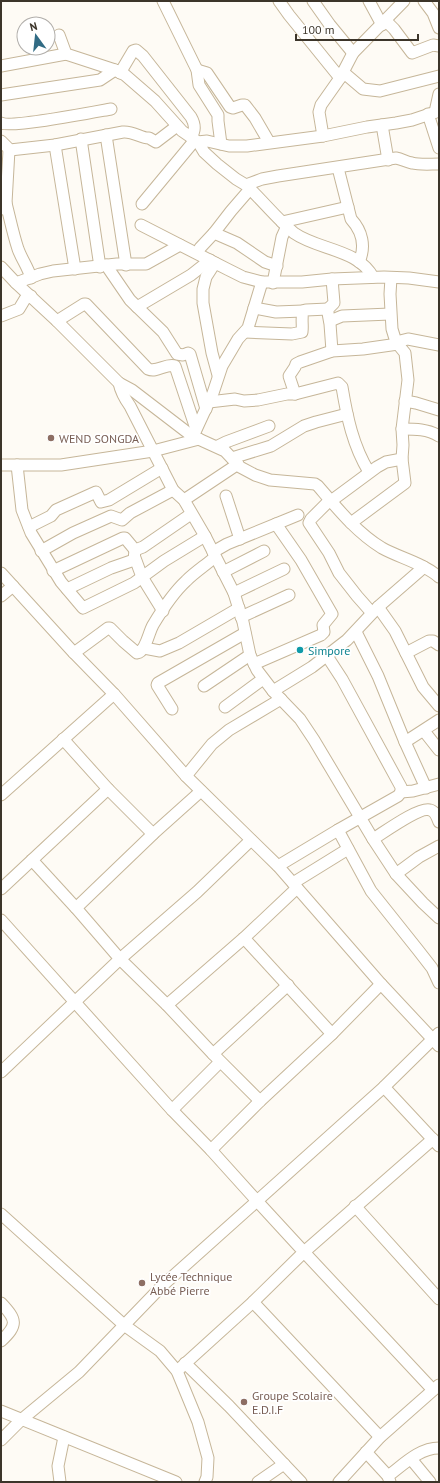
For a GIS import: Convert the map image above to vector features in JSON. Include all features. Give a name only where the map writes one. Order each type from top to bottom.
[{"type":"street","points":[[163,1],[197,70],[199,85],[218,115],[221,144]]},
{"type":"street","points":[[279,1],[289,15],[342,75],[363,89],[380,91],[439,74]]},
{"type":"street","points":[[313,1],[353,53]]},
{"type":"street","points":[[369,1],[384,23],[412,53],[433,45],[439,46]]},
{"type":"street","points":[[322,136],[320,109],[342,75],[353,53],[404,1]]},
{"type":"street","points":[[424,1],[433,13],[439,28]]},
{"type":"street","points":[[59,35],[66,54]]},
{"type":"street","points":[[1,95],[100,80],[118,72],[133,51],[136,50],[160,76],[193,121],[195,140],[142,204]]},
{"type":"street","points":[[1,66],[66,54],[125,75],[155,100],[177,126],[195,140],[204,152],[217,164],[248,187],[284,224],[295,233],[320,246],[347,255],[359,262],[370,272],[373,277]]},
{"type":"street","points":[[197,70],[207,73],[230,107],[245,106],[255,118],[269,142]]},
{"type":"street","points":[[439,94],[434,112],[439,148]]},
{"type":"street","points":[[1,123],[5,125],[110,109]]},
{"type":"street","points":[[195,140],[229,146],[238,146],[322,136],[346,130],[412,120],[434,112]]},
{"type":"street","points":[[382,125],[388,160]]},
{"type":"street","points":[[9,150],[130,132],[146,139],[149,138],[156,142],[177,126]]},
{"type":"street","points":[[106,135],[126,265]]},
{"type":"street","points":[[81,139],[103,266],[130,300],[163,332],[177,354],[190,354],[207,406]]},
{"type":"street","points":[[1,141],[9,150],[4,208],[18,249],[24,263],[27,266],[31,278]]},
{"type":"street","points":[[55,144],[75,269]]},
{"type":"street","points":[[198,253],[200,248],[214,233],[248,187],[267,178],[388,160],[402,159],[413,164],[439,164]]},
{"type":"street","points":[[338,168],[351,219],[357,225],[362,242],[362,255],[359,262]]},
{"type":"street","points":[[284,224],[348,207]]},
{"type":"street","points":[[1,465],[61,465],[153,451],[196,434],[218,375],[238,339],[248,328],[254,308],[277,266],[284,224]]},
{"type":"street","points":[[141,225],[243,277],[267,283],[373,277],[416,279],[439,282]]},
{"type":"street","points":[[214,233],[237,244],[263,261],[277,266]]},
{"type":"street","points":[[16,283],[53,271],[103,266],[146,264],[180,245]]},
{"type":"street","points":[[137,307],[212,261]]},
{"type":"street","points":[[212,261],[203,289],[203,302],[212,353],[218,375]]},
{"type":"street","points":[[3,274],[16,283],[58,321],[119,383],[132,390],[196,434],[218,446],[235,461],[255,475],[270,480],[315,484],[351,523],[381,547],[438,573]]},
{"type":"street","points":[[351,523],[405,483],[402,459],[404,445],[402,429],[408,380],[405,353],[397,343],[392,329],[390,294],[392,278]]},
{"type":"street","points":[[254,308],[276,312],[328,310],[334,303],[332,279]]},
{"type":"street","points":[[1,316],[19,309],[25,299],[31,296]]},
{"type":"street","points":[[58,321],[86,304],[148,369],[151,370],[169,365],[175,366],[196,434]]},
{"type":"street","points":[[328,310],[332,351]]},
{"type":"street","points":[[245,332],[292,334],[302,332],[301,320],[303,311]]},
{"type":"street","points":[[330,321],[342,316],[390,314]]},
{"type":"street","points":[[295,394],[289,376],[296,367],[296,364],[305,360],[332,351],[363,349],[397,343],[408,339],[439,345]]},
{"type":"street","points":[[119,383],[126,400],[173,490],[184,500],[205,536],[234,593],[252,660],[263,679],[300,719],[396,874],[423,904],[439,918]]},
{"type":"street","points":[[207,406],[235,399],[244,401],[258,400],[287,394],[295,394],[338,383],[342,387],[347,414],[357,450],[369,472]]},
{"type":"street","points":[[406,401],[439,410]]},
{"type":"street","points":[[184,500],[235,461],[272,446],[304,426],[347,414]]},
{"type":"street","points":[[218,446],[269,426]]},
{"type":"street","points":[[402,429],[422,430],[439,436]]},
{"type":"street","points":[[402,459],[386,462],[369,472],[331,500],[311,519],[309,523],[339,573],[357,596],[375,610],[395,631],[423,687],[439,706]]},
{"type":"street","points":[[17,465],[22,510],[29,527],[53,571],[84,609],[134,583],[164,561],[205,536]]},
{"type":"street","points":[[29,527],[51,516],[56,510],[96,492],[101,502],[108,500],[162,468]]},
{"type":"street","points":[[41,551],[73,533],[110,516],[122,520],[173,490]]},
{"type":"street","points":[[226,496],[240,539]]},
{"type":"street","points":[[67,589],[111,568],[134,560],[135,554],[143,547],[191,514]]},
{"type":"street","points":[[74,653],[108,628],[110,628],[122,642],[137,653],[141,652],[144,648],[148,634],[174,594],[214,554],[240,539],[298,515]]},
{"type":"street","points":[[204,686],[252,660],[321,635],[324,632],[323,624],[332,614],[301,560],[276,524]]},
{"type":"street","points":[[53,571],[125,538],[135,554],[142,577],[163,611]]},
{"type":"street","points":[[223,572],[264,551]]},
{"type":"street","points":[[186,776],[212,744],[277,695],[356,632],[375,610],[424,567]]},
{"type":"street","points":[[234,593],[284,569]]},
{"type":"street","points":[[1,573],[74,653],[114,694],[186,776],[278,866],[381,984],[437,1040],[162,1286],[79,1372],[21,1420],[1,1440]]},
{"type":"street","points":[[1,596],[13,586]]},
{"type":"street","points":[[144,648],[160,651],[240,613],[290,595]]},
{"type":"street","points":[[356,632],[378,676],[426,788]]},
{"type":"street","points":[[172,710],[157,685],[158,683],[245,633]]},
{"type":"street","points":[[406,653],[429,641],[433,641],[439,645]]},
{"type":"street","points":[[327,656],[342,679],[401,787],[401,792]]},
{"type":"street","points":[[224,707],[263,679]]},
{"type":"street","points":[[1,795],[114,694]]},
{"type":"street","points":[[405,742],[439,720]]},
{"type":"street","points":[[424,730],[439,750]]},
{"type":"street","points":[[63,739],[108,789],[153,834]]},
{"type":"street","points":[[278,866],[398,796],[401,792],[413,791],[439,784]]},
{"type":"street","points":[[1,889],[108,789]]},
{"type":"street","points":[[76,908],[153,834],[201,791]]},
{"type":"street","points":[[373,839],[409,816],[424,809],[434,812],[439,822]]},
{"type":"street","points":[[338,830],[371,891],[432,968],[439,983]]},
{"type":"street","points":[[1,1072],[120,959],[197,892],[251,840]]},
{"type":"street","points":[[396,874],[419,857],[439,846]]},
{"type":"street","points":[[167,1005],[244,938],[295,886],[348,849]]},
{"type":"street","points":[[32,860],[120,959],[260,1101]]},
{"type":"street","points":[[1,920],[172,1110],[304,1252],[436,1388],[380,1438],[339,1482]]},
{"type":"street","points":[[244,938],[332,1034]]},
{"type":"street","points":[[210,1150],[332,1034],[381,984]]},
{"type":"street","points":[[172,1110],[217,1058],[288,985]]},
{"type":"street","points":[[181,1367],[355,1206],[436,1143],[384,1087]]},
{"type":"street","points":[[355,1206],[438,1295]]},
{"type":"street","points":[[1,1214],[124,1325],[181,1367],[230,1406],[301,1482]]},
{"type":"street","points":[[253,1302],[380,1438]]},
{"type":"street","points":[[1,1303],[11,1313],[14,1323],[11,1331],[1,1341]]},
{"type":"street","points":[[181,1367],[208,1458],[207,1477],[205,1482]]},
{"type":"street","points":[[1,1411],[176,1482]]},
{"type":"street","points":[[60,1482],[58,1466],[64,1437]]},
{"type":"street","points":[[366,1452],[389,1479],[411,1459],[422,1452],[432,1448],[439,1448]]},
{"type":"street","points":[[411,1459],[430,1482]]},
{"type":"street","points":[[258,1482],[284,1464]]},
{"type":"place","name":"WEND SONGDA","points":[[51,438]]},
{"type":"place","name":"Simpore","points":[[300,650]]},
{"type":"place","name":"Lycée Technique Abbé Pierre","points":[[142,1283]]},
{"type":"place","name":"Groupe Scolaire E.D.I.F","points":[[244,1402]]}]
